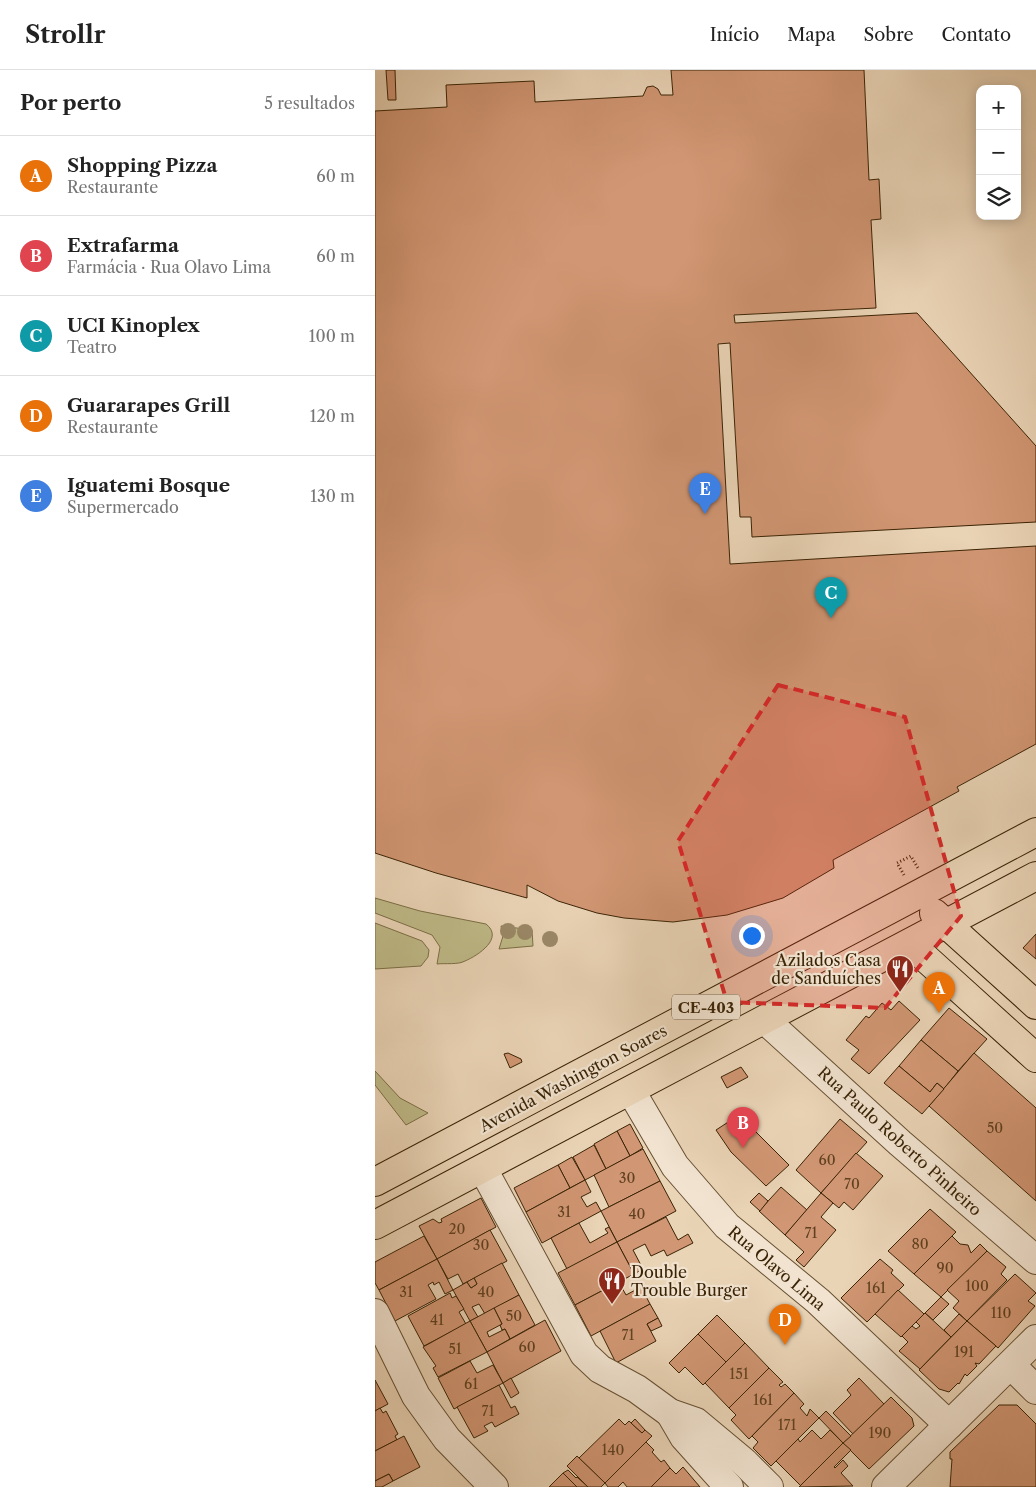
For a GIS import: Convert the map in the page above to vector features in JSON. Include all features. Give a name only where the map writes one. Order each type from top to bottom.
[{"type":"main road","name":"Avenida Washington Soares","points":[[375,1182],[911,889],[1036,832]]},
{"type":"main road","name":"CE-403","points":[[375,1225],[1036,876]]},
{"type":"main road","points":[[911,889],[946,924],[1036,1005]]},
{"type":"main road","points":[[910,944],[1036,1058]]},
{"type":"street","name":"Rua Paulo Roberto Pinheiro","points":[[765,1020],[900,1143],[1036,1260]]},
{"type":"street","name":"Rua Olavo Lima","points":[[631,1091],[675,1166],[727,1226],[818,1301],[949,1424]]},
{"type":"street","points":[[483,1168],[584,1354],[599,1369],[637,1389],[670,1413],[684,1416],[709,1432],[744,1462],[769,1487]]},
{"type":"street","points":[[375,1313],[416,1396],[447,1439],[493,1487]]},
{"type":"street","points":[[886,1487],[1011,1365],[1036,1338]]},
{"type":"street","points":[[1011,1365],[1036,1390]]},
{"type":"street","points":[[670,1413],[683,1437],[729,1487]]},
{"type":"path","points":[[911,856],[897,863],[911,889]]},
{"type":"highlighted area","points":[[778,685],[905,717],[961,916],[885,1008],[727,1002],[678,841]]},
{"type":"shaded area","points":[[375,898],[420,911],[486,924],[491,929],[491,940],[477,955],[465,961],[437,964],[440,947],[432,935],[375,913]]},
{"type":"shaded area","points":[[375,923],[422,941],[429,950],[428,957],[421,966],[375,969]]},
{"type":"shaded area","points":[[501,926],[532,930],[533,946],[499,949],[503,936]]},
{"type":"shaded area","points":[[375,1071],[400,1098],[428,1113],[406,1125],[375,1085]]},
{"type":"building","points":[[386,70],[395,70],[396,100],[388,100]]},
{"type":"building","points":[[671,70],[864,70],[869,180],[879,179],[881,219],[871,220],[876,308],[734,315],[735,323],[917,313],[1036,446],[1036,522],[752,537],[751,517],[740,517],[730,343],[718,344],[730,564],[1036,546],[1036,744],[957,787],[959,791],[833,860],[834,868],[783,898],[727,915],[673,922],[624,918],[597,913],[558,901],[527,885],[527,898],[436,873],[375,853],[375,111],[447,107],[446,85],[534,81],[535,102],[643,96],[647,87],[653,86],[658,89],[661,95],[673,95]]},
{"type":"building","points":[[1036,934],[1036,959],[1023,948]]},
{"type":"building","points":[[899,1001],[920,1020],[869,1074],[851,1059],[859,1050],[846,1040],[866,1016],[869,1018],[882,1003],[891,1010]]},
{"type":"building","points":[[949,1008],[987,1039],[958,1071],[921,1040]]},
{"type":"building","points":[[921,1040],[958,1071],[944,1089],[937,1083],[930,1092],[899,1066]]},
{"type":"building","points":[[508,1053],[521,1059],[522,1062],[510,1068],[504,1054]]},
{"type":"building","points":[[974,1053],[1036,1108],[1036,1201],[929,1106]]},
{"type":"building","points":[[899,1066],[930,1092],[937,1083],[944,1089],[922,1114],[884,1083]]},
{"type":"building","points":[[741,1067],[748,1077],[727,1088],[721,1077]]},
{"type":"building","points":[[739,1115],[789,1165],[766,1186],[731,1152],[716,1130]]},
{"type":"building","points":[[840,1119],[867,1142],[821,1193],[796,1170]]},
{"type":"building","points":[[630,1124],[643,1148],[630,1156],[617,1131]]},
{"type":"building","points":[[617,1131],[630,1156],[606,1169],[594,1144]]},
{"type":"building","points":[[594,1145],[606,1169],[585,1180],[573,1157]]},
{"type":"building","points":[[643,1149],[660,1181],[609,1207],[594,1175]]},
{"type":"building","points":[[856,1153],[883,1176],[853,1210],[844,1202],[839,1208],[821,1193]]},
{"type":"building","points":[[572,1157],[585,1180],[570,1188],[558,1165]]},
{"type":"building","points":[[558,1165],[570,1188],[526,1212],[514,1188]]},
{"type":"building","points":[[585,1180],[591,1192],[581,1197],[587,1207],[596,1202],[601,1211],[542,1243],[526,1212]]},
{"type":"building","points":[[660,1181],[676,1211],[617,1242],[601,1211]]},
{"type":"building","points":[[781,1187],[807,1210],[785,1235],[759,1211]]},
{"type":"building","points":[[759,1193],[768,1201],[760,1211],[750,1202]]},
{"type":"building","points":[[821,1193],[833,1203],[821,1217],[836,1230],[804,1267],[796,1260],[804,1252],[785,1235]]},
{"type":"building","points":[[481,1198],[496,1227],[437,1259],[419,1226],[433,1219],[439,1223],[442,1222],[441,1219]]},
{"type":"building","points":[[930,1209],[956,1232],[914,1274],[888,1251]]},
{"type":"building","points":[[666,1217],[678,1240],[688,1234],[693,1243],[667,1256],[664,1250],[651,1256],[645,1244],[633,1250],[643,1269],[634,1274],[617,1242]]},
{"type":"building","points":[[579,1223],[590,1243],[608,1233],[605,1229],[609,1227],[617,1242],[567,1269],[551,1238]]},
{"type":"building","points":[[490,1230],[507,1261],[463,1284],[458,1274],[448,1279],[437,1259]]},
{"type":"building","points":[[424,1236],[437,1259],[379,1290],[375,1283],[375,1262]]},
{"type":"building","points":[[952,1236],[960,1244],[968,1245],[971,1253],[980,1244],[987,1251],[941,1297],[914,1274]]},
{"type":"building","points":[[617,1242],[634,1274],[575,1305],[558,1273]]},
{"type":"building","points":[[987,1251],[1006,1267],[1001,1274],[1007,1280],[967,1321],[953,1308],[959,1301],[947,1290]]},
{"type":"building","points":[[437,1259],[453,1290],[445,1294],[439,1282],[434,1285],[433,1282],[428,1285],[436,1299],[395,1321],[379,1290]]},
{"type":"building","points":[[880,1259],[893,1270],[891,1273],[904,1285],[867,1322],[841,1298]]},
{"type":"building","points":[[502,1263],[519,1295],[485,1314],[479,1304],[472,1307],[478,1317],[470,1321],[453,1290],[467,1282],[471,1288],[477,1284],[474,1278]]},
{"type":"building","points":[[1015,1274],[1036,1293],[1028,1301],[1035,1306],[998,1348],[967,1321]]},
{"type":"building","points":[[474,1278],[477,1284],[471,1288],[467,1282]]},
{"type":"building","points":[[613,1285],[615,1289],[621,1286],[626,1295],[641,1287],[650,1304],[591,1336],[575,1305]]},
{"type":"building","points":[[898,1290],[924,1314],[901,1337],[875,1314]]},
{"type":"building","points":[[450,1293],[452,1298],[456,1296],[464,1309],[459,1312],[466,1324],[424,1346],[408,1316]]},
{"type":"building","points":[[519,1295],[535,1325],[510,1339],[505,1329],[502,1330],[500,1325],[502,1324],[494,1308]]},
{"type":"building","points":[[941,1297],[949,1304],[933,1320],[925,1313]]},
{"type":"building","points":[[650,1304],[658,1318],[647,1324],[656,1341],[616,1363],[600,1331]]},
{"type":"building","points":[[494,1308],[502,1324],[487,1332],[489,1337],[505,1329],[510,1339],[487,1352],[470,1321]]},
{"type":"building","points":[[925,1313],[951,1337],[920,1369],[899,1351],[908,1342],[902,1336],[912,1326],[916,1329],[920,1326],[916,1322]]},
{"type":"building","points":[[959,1314],[967,1321],[951,1337],[944,1330]]},
{"type":"building","points":[[717,1315],[745,1343],[726,1362],[698,1334]]},
{"type":"building","points":[[658,1318],[662,1326],[651,1331],[647,1324]]},
{"type":"building","points":[[545,1320],[561,1351],[503,1383],[487,1352]]},
{"type":"building","points":[[470,1321],[487,1352],[438,1377],[433,1368],[436,1366],[423,1347]]},
{"type":"building","points":[[967,1321],[996,1346],[979,1364],[975,1363],[977,1366],[967,1376],[965,1374],[959,1384],[949,1392],[939,1389],[919,1370]]},
{"type":"building","points":[[698,1334],[726,1362],[703,1385],[685,1367],[679,1373],[669,1363]]},
{"type":"building","points":[[745,1343],[769,1368],[729,1408],[705,1383]]},
{"type":"building","points":[[470,1361],[477,1373],[493,1365],[503,1383],[454,1409],[438,1378]]},
{"type":"building","points":[[769,1368],[783,1382],[779,1385],[781,1387],[785,1384],[794,1393],[749,1439],[731,1420],[736,1415],[729,1408]]},
{"type":"building","points":[[511,1378],[519,1393],[511,1398],[503,1383]]},
{"type":"building","points":[[859,1378],[884,1404],[853,1434],[833,1413],[851,1395],[847,1390]]},
{"type":"building","points":[[375,1380],[388,1404],[375,1411]]},
{"type":"building","points":[[499,1385],[511,1408],[515,1406],[519,1414],[495,1427],[492,1422],[484,1426],[488,1431],[474,1438],[457,1407]]},
{"type":"building","points":[[794,1393],[804,1404],[800,1408],[807,1416],[810,1409],[819,1418],[771,1466],[753,1448],[758,1442],[752,1436]]},
{"type":"building","points":[[891,1397],[912,1418],[914,1426],[869,1469],[843,1443]]},
{"type":"building","points":[[999,1405],[1017,1405],[1036,1424],[1036,1487],[950,1487],[952,1459],[950,1459],[950,1452]]},
{"type":"building","points":[[380,1408],[383,1413],[386,1411],[398,1434],[395,1436],[397,1440],[375,1451],[375,1411]]},
{"type":"building","points":[[826,1411],[851,1436],[843,1443],[819,1418]]},
{"type":"building","points":[[619,1419],[625,1425],[629,1421],[642,1433],[645,1430],[652,1436],[605,1483],[579,1458]]},
{"type":"building","points":[[635,1419],[645,1430],[642,1433],[631,1423]]},
{"type":"building","points":[[812,1430],[821,1439],[830,1430],[843,1443],[801,1486],[776,1461],[798,1439],[800,1442]]},
{"type":"building","points":[[404,1436],[420,1467],[393,1481],[389,1474],[375,1481],[375,1451]]},
{"type":"building","points":[[646,1442],[654,1450],[652,1452],[661,1462],[664,1460],[670,1468],[651,1487],[627,1487],[623,1482],[618,1487],[608,1487],[605,1483]]},
{"type":"building","points":[[843,1443],[851,1450],[834,1467],[843,1460],[848,1466],[841,1473],[853,1486],[799,1487]]},
{"type":"building","points":[[577,1456],[605,1483],[601,1487],[588,1487],[567,1466]]},
{"type":"building","points":[[683,1467],[700,1487],[651,1487],[670,1468],[676,1474]]},
{"type":"building","points":[[568,1470],[588,1487],[577,1487],[563,1473]]},
{"type":"building","points":[[563,1473],[577,1487],[549,1487]]},
{"type":"building","points":[[389,1474],[393,1481],[382,1487],[375,1487],[375,1481]]},
{"type":"place","name":"Iguatemi Bosque","points":[[705,514]]},
{"type":"place","name":"UCI Kinoplex","points":[[831,618]]},
{"type":"place","name":"Azilados Casa de Sanduíches","points":[[900,993]]},
{"type":"place","name":"Shopping Pizza","points":[[939,1013]]},
{"type":"place","name":"Extrafarma","points":[[743,1148]]},
{"type":"place","name":"Double Trouble Burger","points":[[612,1305]]},
{"type":"place","name":"Guararapes Grill","points":[[785,1345]]}]
